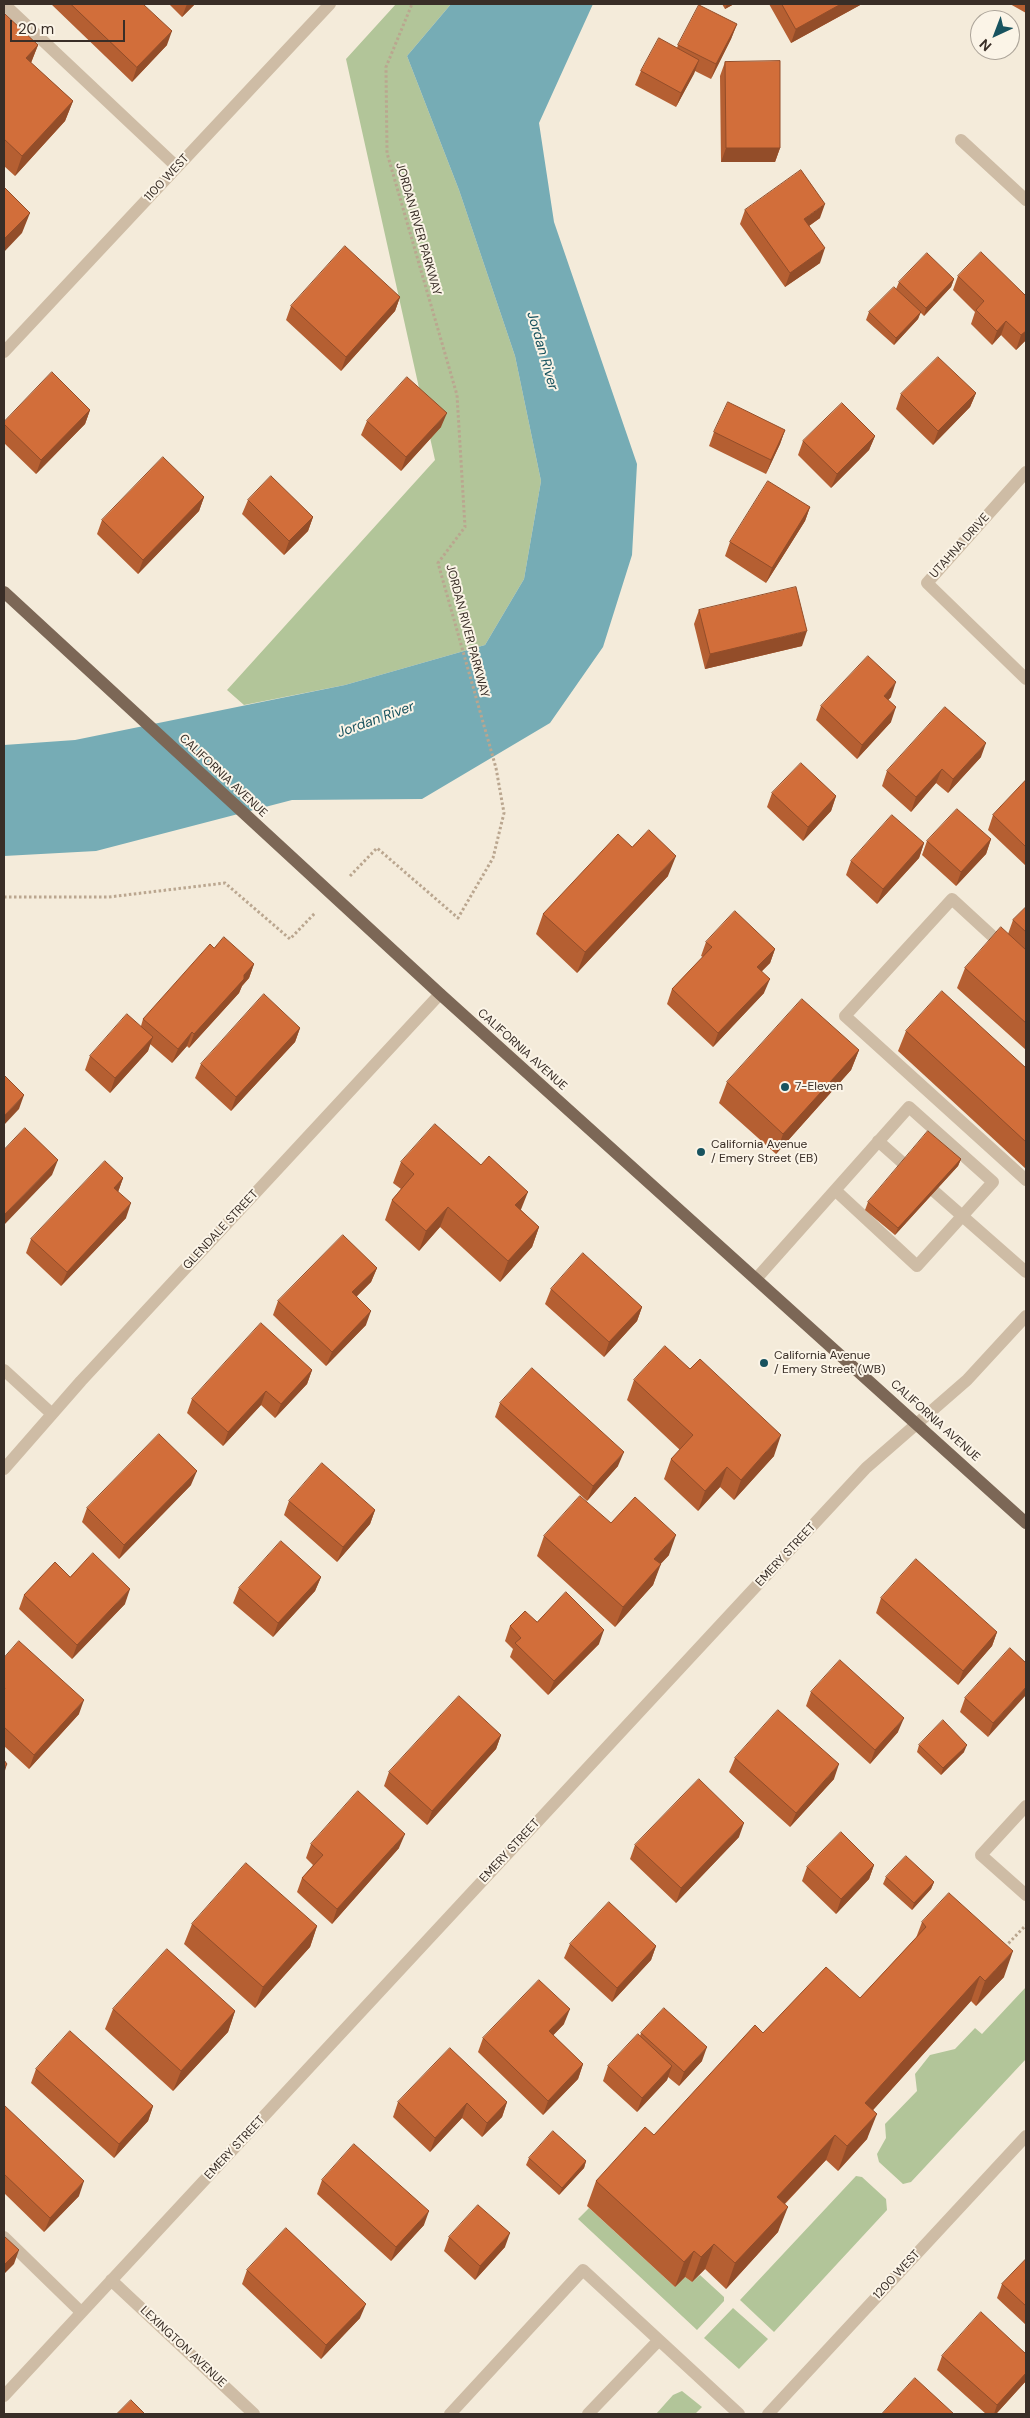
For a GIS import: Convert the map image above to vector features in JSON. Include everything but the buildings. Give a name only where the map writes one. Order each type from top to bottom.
[{"type":"main road","name":"CALIFORNIA AVENUE","points":[[4,592],[440,994],[1026,1523]]},
{"type":"street","points":[[4,4],[177,167]]},
{"type":"street","name":"1100 WEST","points":[[4,352],[330,4]]},
{"type":"street","points":[[961,140],[1026,200]]},
{"type":"street","name":"UTAHNA DRIVE","points":[[1026,472],[927,583],[1026,678]]},
{"type":"street","points":[[1026,967],[952,899],[845,1016],[1026,1180]]},
{"type":"street","name":"GLENDALE STREET","points":[[4,1469],[52,1414],[440,994]]},
{"type":"street","points":[[756,1279],[908,1107],[993,1182],[917,1266],[835,1190]]},
{"type":"street","points":[[878,1141],[904,1164]]},
{"type":"street","points":[[935,1192],[1026,1272]]},
{"type":"street","name":"EMERY STREET","points":[[4,2396],[866,1468],[919,1425],[966,1380],[1026,1316]]},
{"type":"street","points":[[4,1370],[52,1414]]},
{"type":"street","points":[[1026,1806],[981,1854],[1026,1895]]},
{"type":"street","name":"1200 WEST","points":[[768,2414],[1026,2136]]},
{"type":"street","points":[[4,2237],[81,2312]]},
{"type":"street","points":[[450,2414],[583,2270],[739,2414]]},
{"type":"street","name":"LEXINGTON AVENUE","points":[[111,2280],[254,2414]]},
{"type":"street","points":[[588,2414],[659,2340]]},
{"type":"path","name":"JORDAN RIVER PARKWAY","points":[[372,853],[377,848],[458,918],[493,858],[504,813],[496,768],[438,564],[465,527],[457,395],[387,153],[386,67],[412,4]]},
{"type":"path","points":[[4,897],[109,897],[225,884],[290,939],[294,935]]},
{"type":"path","points":[[1002,1951],[1026,1925]]},
{"type":"green space","points":[[396,4],[451,4],[407,56],[459,190],[515,356],[541,481],[524,579],[485,645],[345,685],[244,705],[227,690],[435,460],[346,59]]},
{"type":"green space","points":[[1026,1987],[1026,2059],[911,2182],[903,2184],[879,2162],[877,2154],[886,2138],[885,2124],[917,2091],[915,2074],[930,2055],[955,2049],[975,2028],[982,2034]]},
{"type":"green space","points":[[856,2176],[862,2177],[886,2199],[887,2210],[774,2332],[740,2300]]},
{"type":"green space","points":[[589,2208],[675,2287],[685,2277],[692,2282],[700,2275],[724,2297],[724,2301],[697,2330],[578,2219]]},
{"type":"green space","points":[[733,2308],[768,2339],[739,2369],[704,2338]]},
{"type":"green space","points":[[682,2391],[702,2407],[695,2414],[656,2414],[673,2395]]},
{"type":"water","name":"Jordan River","points":[[451,4],[593,4],[539,123],[554,222],[637,464],[632,555],[603,647],[550,723],[422,799],[292,800],[96,851],[4,856],[4,745],[75,740],[345,685],[485,645],[524,579],[541,481],[515,356],[459,190],[407,56]]},
{"type":"place","name":"7-Eleven","points":[[785,1087]]},
{"type":"place","name":"California Avenue / Emery Street (EB)","points":[[701,1152]]},
{"type":"place","name":"California Avenue / Emery Street (WB)","points":[[764,1363]]}]
